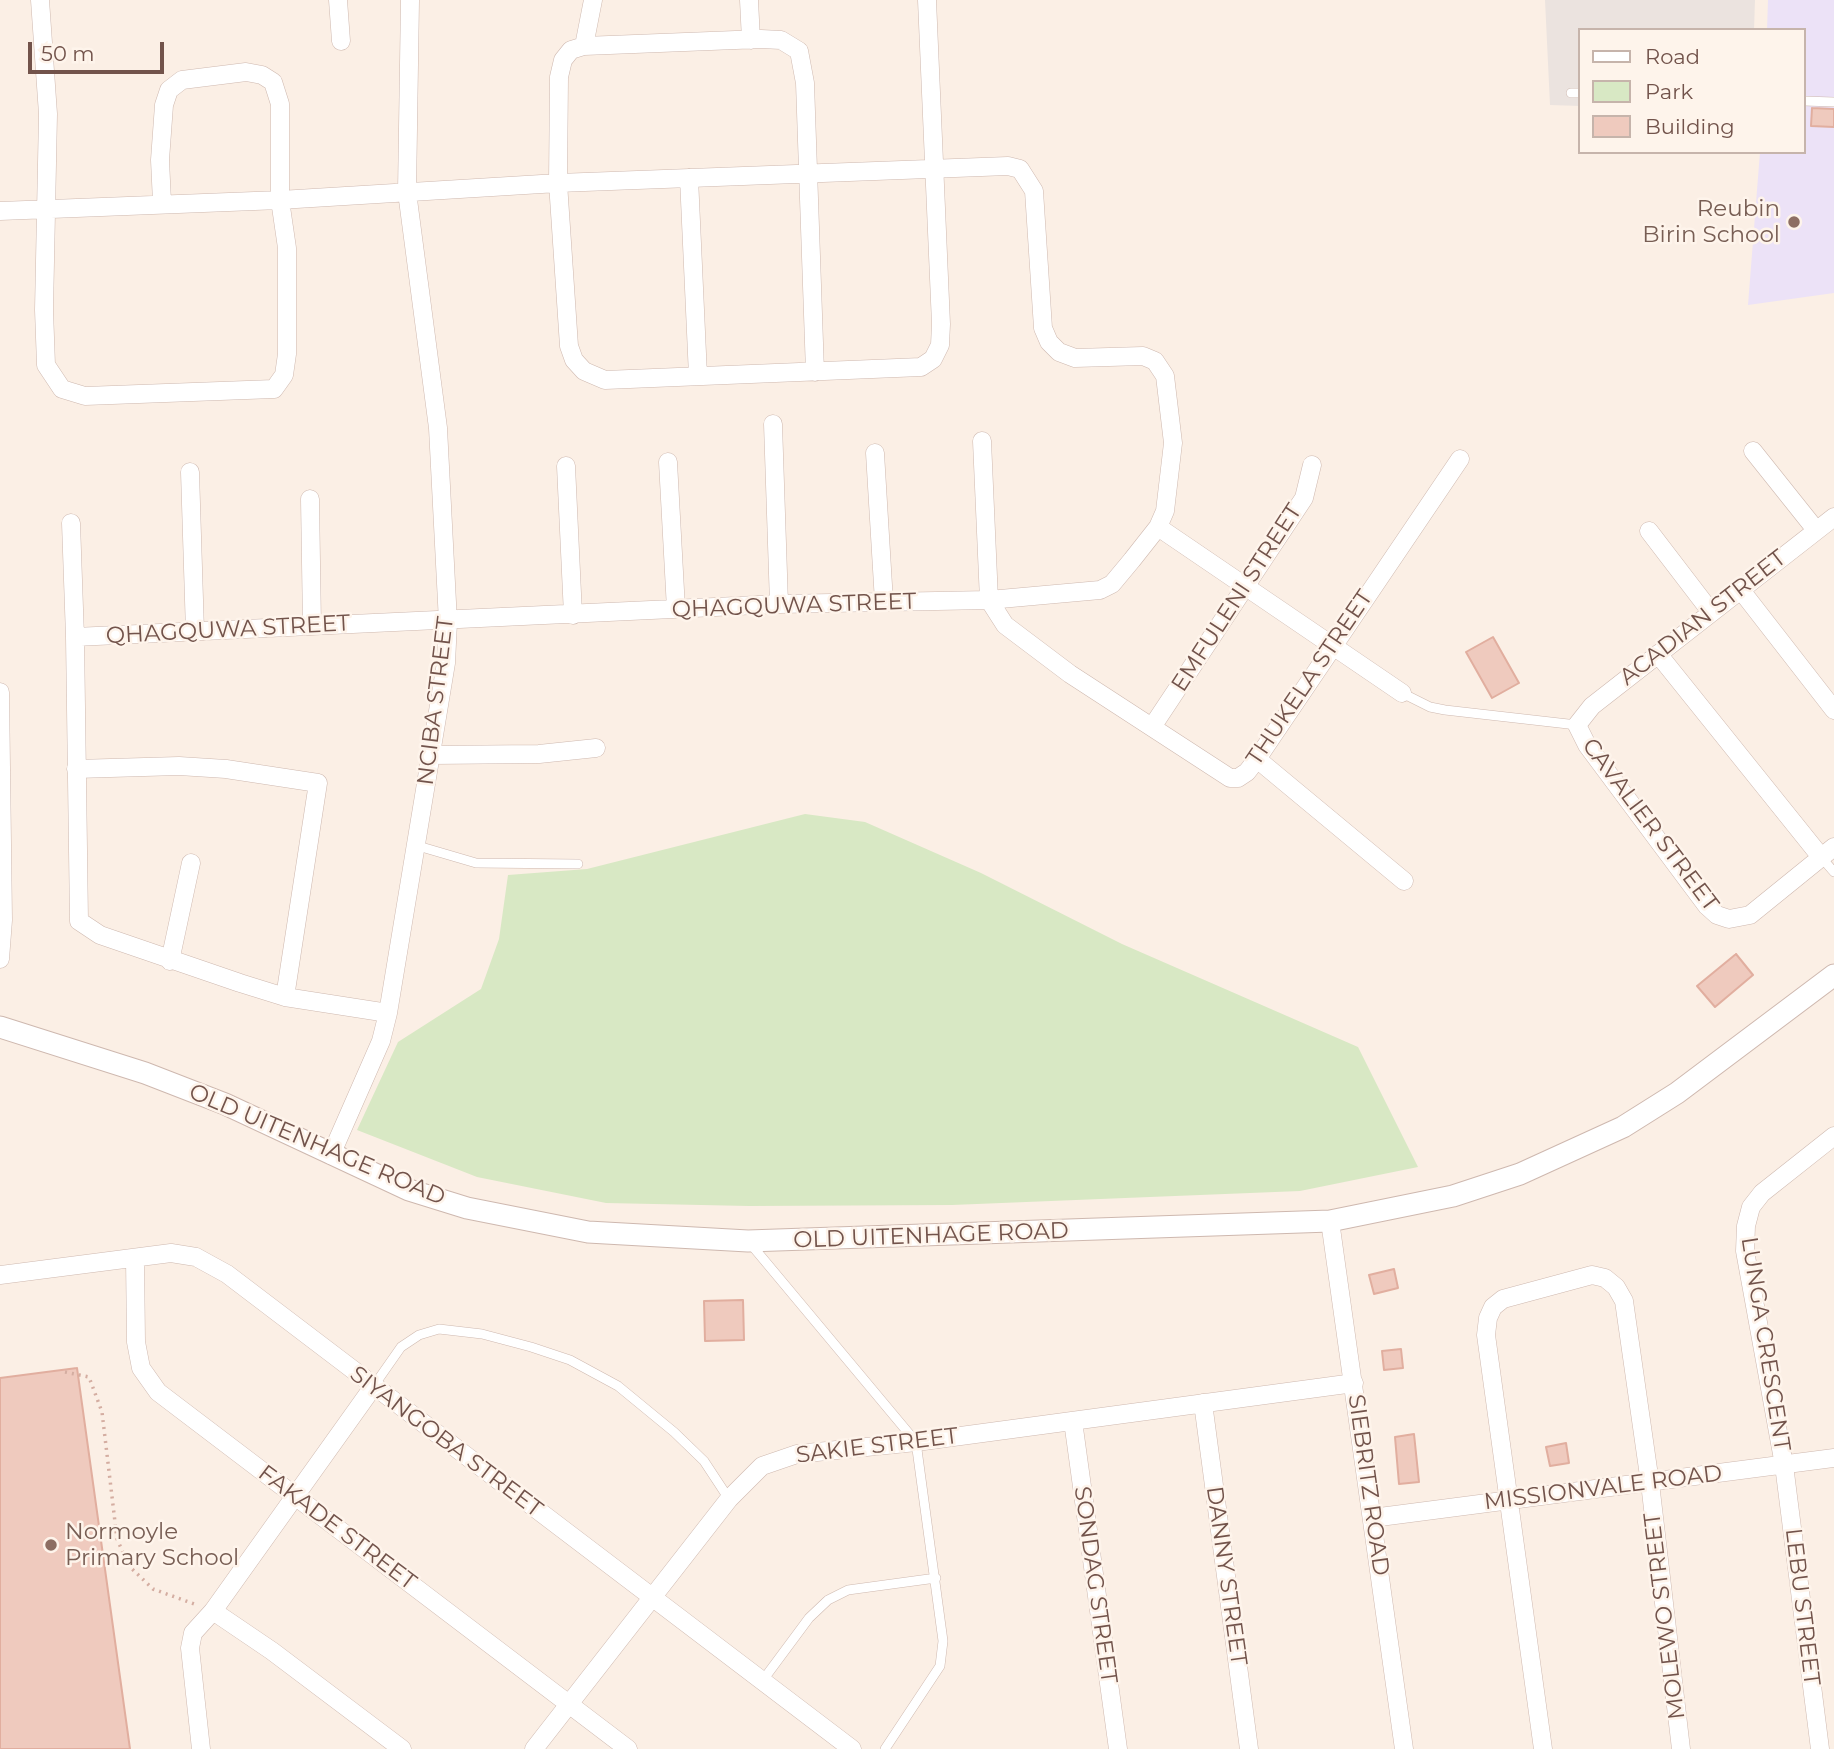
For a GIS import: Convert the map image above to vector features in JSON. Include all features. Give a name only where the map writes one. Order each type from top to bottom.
[{"type":"street","points":[[40,0],[48,114],[44,310],[46,365],[62,389],[85,396],[274,389],[284,375],[287,248],[280,200],[280,104],[273,82],[262,75],[246,72],[182,80],[169,90],[164,105],[160,160],[162,202]]},
{"type":"street","points":[[338,0],[341,41]]},
{"type":"street","name":"NCIBA STREET","points":[[331,1155],[381,1041],[388,1013],[418,846],[446,663],[448,622],[438,428],[407,192],[410,0]]},
{"type":"street","points":[[584,46],[593,0]]},
{"type":"street","points":[[749,0],[751,40]]},
{"type":"street","points":[[815,372],[810,174],[803,63],[799,51],[781,40],[584,46],[571,50],[563,60],[559,77],[558,183],[569,346],[575,360],[595,378],[605,380],[815,372],[921,367],[933,359],[940,345],[941,324],[927,0]]},
{"type":"street","name":"QHAGQUWA STREET","points":[[388,1013],[285,997],[170,961],[100,935],[79,921],[75,637],[448,622],[779,604],[989,600],[1100,590],[1112,583],[1158,527],[1170,493],[1173,443],[1165,376],[1155,361],[1143,356],[1075,358],[1059,352],[1049,342],[1043,328],[1034,191],[1020,169],[1007,166],[935,167]]},
{"type":"street","points":[[0,211],[162,202],[280,200],[558,183],[935,167]]},
{"type":"street","points":[[689,178],[698,376]]},
{"type":"street","points":[[773,424],[779,604]]},
{"type":"street","points":[[982,441],[989,600]]},
{"type":"street","points":[[1753,451],[1827,526]]},
{"type":"street","points":[[875,453],[884,602]]},
{"type":"street","name":"THUKELA STREET","points":[[989,600],[1005,625],[1019,638],[1230,778],[1238,778],[1247,772],[1257,759],[1460,459]]},
{"type":"street","points":[[668,462],[676,609]]},
{"type":"street","name":"EMFULENI STREET","points":[[1152,727],[1304,498],[1312,465]]},
{"type":"street","points":[[566,466],[573,615]]},
{"type":"street","points":[[190,472],[195,632]]},
{"type":"street","points":[[310,499],[312,626]]},
{"type":"street","points":[[71,523],[75,637]]},
{"type":"street","name":"ACADIAN STREET","points":[[1577,724],[1592,706],[1658,653],[1827,526]]},
{"type":"street","points":[[1158,527],[1402,693]]},
{"type":"street","points":[[1649,531],[1711,612]]},
{"type":"street","points":[[1740,589],[1834,710]]},
{"type":"street","points":[[1658,653],[1827,852]]},
{"type":"street","points":[[0,692],[3,920],[0,959]]},
{"type":"street","name":"CAVALIER STREET","points":[[1577,724],[1587,745],[1707,906],[1728,919],[1749,915],[1827,852]]},
{"type":"street","points":[[431,755],[539,754],[596,748]]},
{"type":"street","points":[[1257,759],[1404,881]]},
{"type":"street","points":[[76,769],[203,768],[318,783],[285,997]]},
{"type":"street","points":[[170,961],[191,863]]},
{"type":"street","name":"OLD UITENHAGE ROAD","points":[[0,1027],[145,1073],[225,1104],[409,1190],[467,1208],[533,1223],[645,1238],[748,1241],[1330,1222],[1453,1196],[1571,1153],[1623,1127],[1677,1093],[1834,975]]},
{"type":"street","name":"LUNGA CRESCENT","points":[[1784,1465],[1745,1251],[1746,1226],[1751,1207],[1762,1193],[1834,1136]]},
{"type":"street","name":"SIEBRITZ ROAD","points":[[1330,1222],[1404,1749]]},
{"type":"street","name":"SIYANGOBA STREET","points":[[0,1275],[171,1253],[196,1257],[227,1273],[373,1387],[852,1749]]},
{"type":"street","name":"FAKADE STREET","points":[[135,1258],[136,1342],[141,1368],[158,1392],[628,1749]]},
{"type":"street","name":"MOLEWO STREET","points":[[1543,1749],[1511,1500],[1486,1335],[1488,1318],[1493,1307],[1503,1298],[1592,1275],[1605,1278],[1616,1287],[1624,1301],[1650,1483],[1681,1749]]},
{"type":"street","name":"SAKIE STREET","points":[[534,1749],[729,1499],[762,1466],[797,1454],[1073,1421],[1354,1383]]},
{"type":"street","points":[[201,1749],[190,1639],[197,1627],[214,1611],[373,1387]]},
{"type":"street","name":"DANNY STREET","points":[[1203,1403],[1249,1749]]},
{"type":"street","name":"SONDAG STREET","points":[[1073,1421],[1118,1749]]},
{"type":"street","name":"MISSIONVALE ROAD","points":[[1372,1518],[1834,1458]]},
{"type":"street","name":"LEBU STREET","points":[[1784,1465],[1820,1749]]},
{"type":"street","points":[[214,1611],[402,1749]]},
{"type":"lane","points":[[1806,101],[1834,102]]},
{"type":"lane","points":[[1402,693],[1430,707],[1445,710],[1577,724]]},
{"type":"lane","points":[[418,846],[476,863],[578,864]]},
{"type":"lane","points":[[1827,852],[1834,872]]},
{"type":"lane","points":[[748,1241],[916,1441],[943,1641],[940,1666],[885,1749]]},
{"type":"lane","points":[[373,1387],[401,1347],[419,1335],[439,1329],[482,1334],[531,1347],[570,1360],[618,1386],[674,1432],[704,1461],[729,1499]]},
{"type":"lane","points":[[763,1680],[809,1618],[828,1600],[848,1591],[936,1578]]},
{"type":"path","points":[[65,1372],[89,1377],[102,1412],[117,1539],[129,1566],[153,1589],[214,1611]]},
{"type":"shaded area","points":[[1545,0],[1755,0],[1754,28],[1578,28],[1578,106],[1550,105]]},
{"type":"shaded area","name":"Reubin Birin School","points":[[1768,0],[1834,0],[1834,293],[1748,305],[1760,154],[1806,154],[1806,28],[1767,28]]},
{"type":"green space","points":[[805,814],[865,822],[981,873],[1122,944],[1358,1047],[1418,1167],[1300,1191],[952,1205],[749,1206],[606,1203],[477,1177],[357,1130],[398,1042],[481,989],[499,939],[508,875],[587,869]]},
{"type":"building","points":[[1812,108],[1834,109],[1834,127],[1811,126]]},
{"type":"building","points":[[1493,637],[1519,683],[1492,698],[1466,652]]},
{"type":"building","points":[[1736,954],[1753,975],[1715,1007],[1697,986]]},
{"type":"building","points":[[1394,1269],[1398,1288],[1374,1294],[1369,1275]]},
{"type":"building","points":[[743,1300],[744,1340],[705,1341],[704,1301]]},
{"type":"building","points":[[1401,1349],[1403,1368],[1384,1370],[1382,1351]]},
{"type":"building","name":"Normoyle Primary School","points":[[77,1368],[130,1749],[0,1749],[0,1378]]},
{"type":"building","points":[[1414,1434],[1419,1482],[1399,1484],[1395,1437]]},
{"type":"building","points":[[1566,1443],[1569,1463],[1550,1466],[1546,1447]]},
{"type":"place","name":"Reubin Birin School","points":[[1794,222]]},
{"type":"place","name":"Normoyle Primary School","points":[[51,1545]]}]
